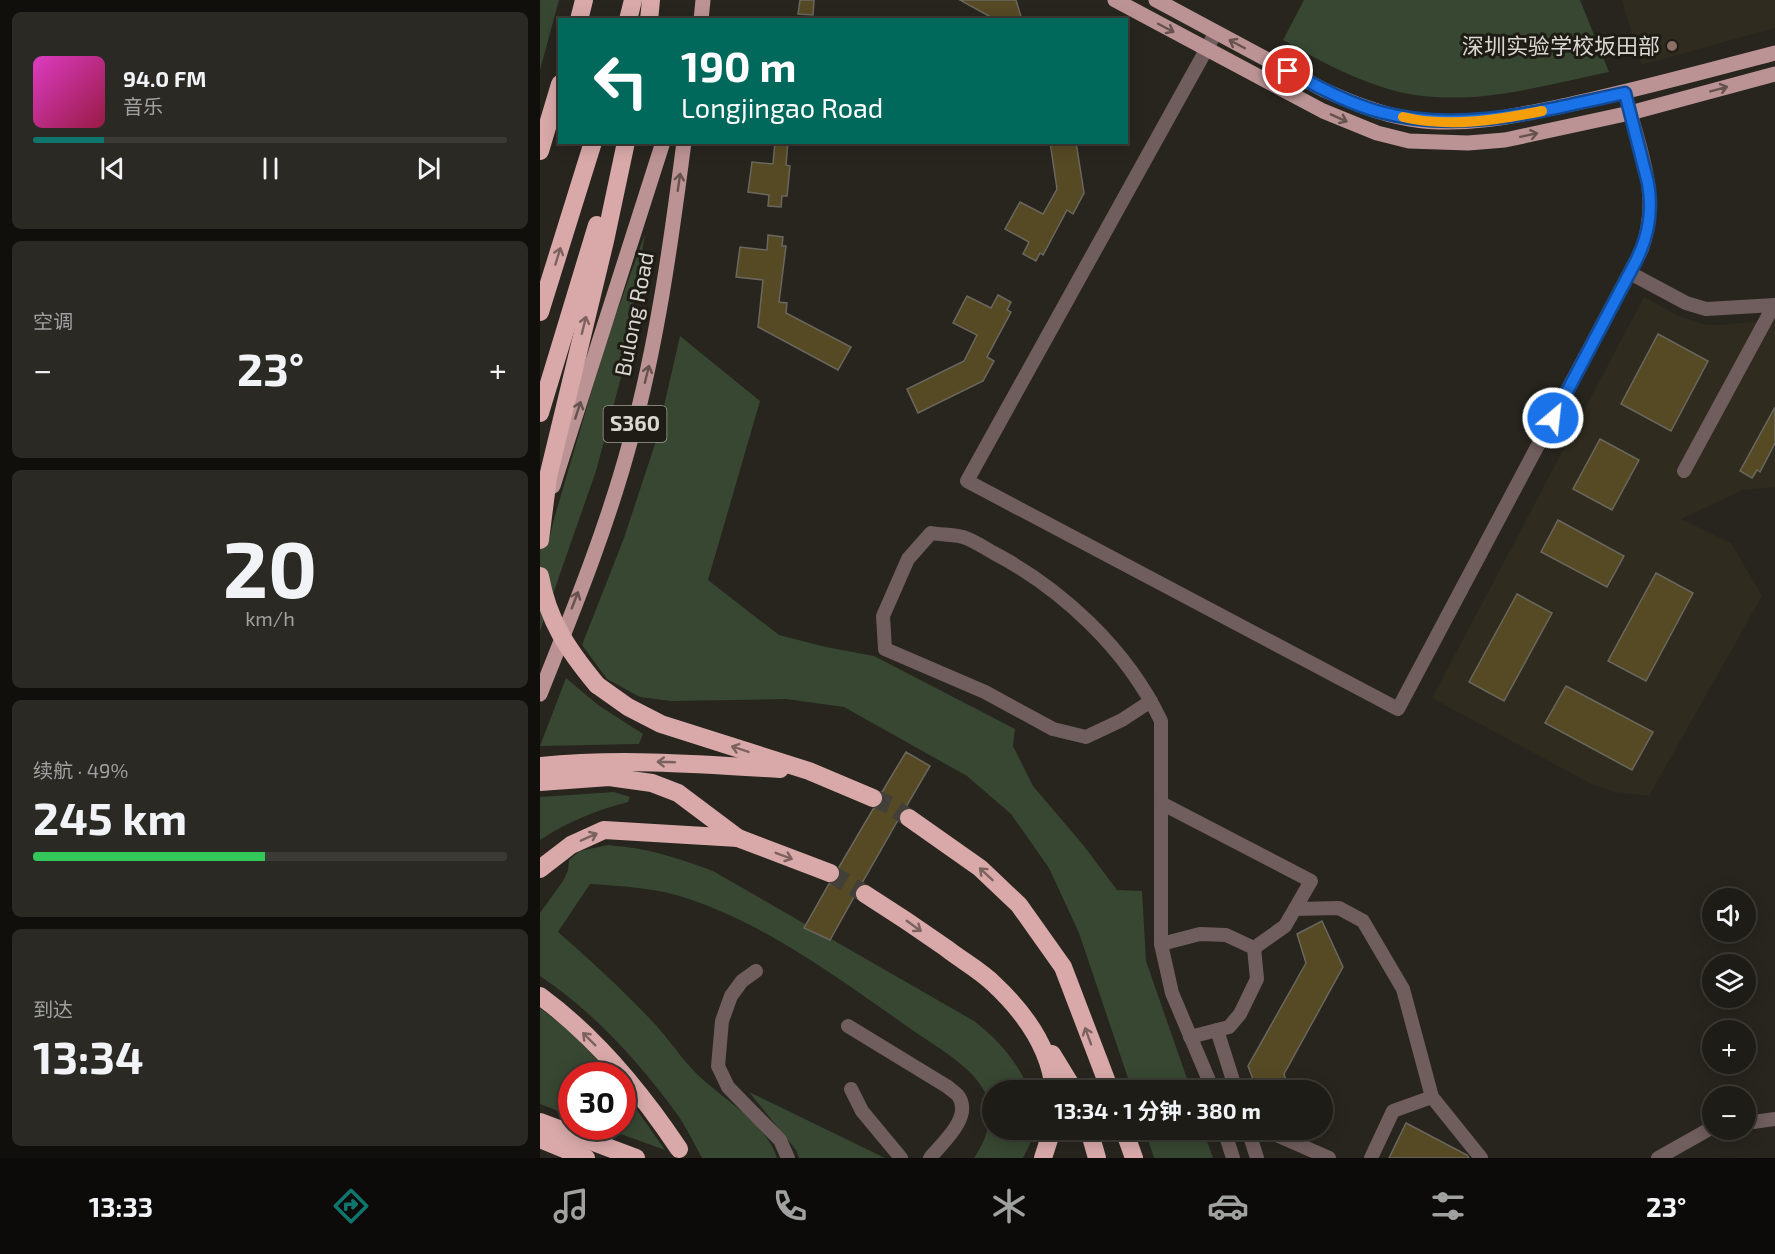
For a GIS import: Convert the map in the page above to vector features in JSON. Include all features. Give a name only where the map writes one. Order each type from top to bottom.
[{"type":"highway","points":[[580,18],[584,0]]},
{"type":"highway","points":[[628,18],[633,0]]},
{"type":"highway","points":[[649,18],[651,0]]},
{"type":"highway","points":[[540,151],[558,91]]},
{"type":"highway","points":[[540,312],[592,144]]},
{"type":"highway","points":[[540,413],[623,144]]},
{"type":"highway","points":[[540,540],[548,477],[605,241],[624,144]]},
{"type":"highway","points":[[540,576],[545,602],[557,630],[577,662],[597,685],[628,707],[661,724],[809,771],[873,798]]},
{"type":"highway","points":[[540,782],[564,772],[667,762],[809,771]]},
{"type":"highway","points":[[540,766],[564,772],[652,783],[678,793],[738,838],[830,873]]},
{"type":"highway","points":[[909,818],[980,868],[1019,905],[1063,967],[1106,1080]]},
{"type":"highway","points":[[540,869],[571,845],[604,830],[738,838]]},
{"type":"highway","points":[[865,894],[903,918],[994,983],[1035,1031],[1068,1080]]},
{"type":"highway","points":[[540,996],[582,1031],[614,1064],[654,1113],[679,1149]]},
{"type":"highway","points":[[1035,1031],[1046,1053],[1053,1080]]},
{"type":"highway","points":[[540,1122],[636,1158]]},
{"type":"highway","points":[[540,1138],[586,1158]]},
{"type":"highway","points":[[1043,1158],[1049,1140]]},
{"type":"highway","points":[[1092,1140],[1097,1158]]},
{"type":"highway","points":[[1119,1140],[1121,1158]]},
{"type":"highway","points":[[1128,1140],[1134,1158]]},
{"type":"main road","points":[[1115,0],[1323,111],[1377,133],[1409,141],[1468,143],[1504,140],[1630,113],[1775,74]]},
{"type":"main road","points":[[1156,0],[1333,94],[1378,111],[1410,119],[1469,122],[1505,118],[1625,93],[1775,53]]},
{"type":"main road","points":[[540,526],[662,144]]},
{"type":"main road","name":"Bulong Road","points":[[540,694],[607,519],[630,441],[650,362],[673,226],[684,144]]},
{"type":"street","points":[[1216,32],[967,481],[1398,709],[1642,249],[1651,210],[1648,183],[1625,93]]},
{"type":"street","points":[[1630,273],[1686,303],[1706,309],[1774,305]]},
{"type":"street","points":[[1684,471],[1774,305]]},
{"type":"street","points":[[1151,701],[1122,720],[1086,737],[1053,729],[985,692],[885,650],[883,616],[908,559],[931,533],[964,537],[1008,561],[1050,589],[1088,622],[1122,660],[1151,701],[1161,721],[1161,944],[1172,993],[1209,1080]]},
{"type":"street","points":[[1161,803],[1311,881],[1285,926],[1254,948]]},
{"type":"street","points":[[1295,909],[1339,908],[1363,921],[1403,989],[1432,1097],[1481,1158]]},
{"type":"street","points":[[1161,944],[1200,934],[1217,934],[1226,935],[1254,948]]},
{"type":"street","points":[[1190,1037],[1229,1027],[1240,1014],[1257,979],[1254,948]]},
{"type":"street","points":[[756,971],[742,981],[731,996],[722,1021],[718,1066],[728,1086],[780,1140],[788,1158]]},
{"type":"street","points":[[848,1026],[959,1096],[962,1110],[957,1125],[930,1158]]},
{"type":"street","points":[[1217,1030],[1233,1080]]},
{"type":"street","points":[[851,1089],[862,1111],[902,1158]]},
{"type":"street","points":[[1371,1158],[1393,1111],[1432,1097]]},
{"type":"street","points":[[1756,1122],[1775,1119]]},
{"type":"street","points":[[1658,1158],[1702,1133]]},
{"type":"street","points":[[1227,1140],[1233,1158]]},
{"type":"street","points":[[1251,1140],[1257,1158]]},
{"type":"street","points":[[1288,1140],[1329,1158]]},
{"type":"shaded area","name":"深圳实验学校坂田部","points":[[1622,0],[1775,0],[1775,28],[1641,65]]},
{"type":"shaded area","points":[[1644,297],[1679,316],[1703,324],[1775,320],[1775,487],[1743,490],[1681,519],[1731,543],[1762,596],[1649,796],[1615,792],[1593,785],[1432,698]]},
{"type":"green space","points":[[540,0],[559,0],[540,70]]},
{"type":"green space","points":[[1304,0],[1580,0],[1609,72],[1496,94],[1439,97],[1410,94],[1356,78],[1283,40]]},
{"type":"green space","points":[[645,234],[623,370],[596,471],[540,631],[540,541],[549,540],[606,342]]},
{"type":"green space","points":[[680,336],[760,401],[708,580],[779,635],[874,656],[1015,729],[1013,746],[1033,786],[1084,846],[1117,890],[1142,891],[1146,961],[1188,1080],[1129,1080],[1079,933],[1049,868],[1011,814],[967,776],[844,707],[786,699],[671,701],[640,697],[607,679],[582,645],[624,538],[656,441]]},
{"type":"green space","points":[[566,678],[598,705],[643,734],[639,744],[540,746]]},
{"type":"green space","points":[[614,792],[630,797],[628,802],[582,817],[540,840],[540,797]]},
{"type":"green space","points":[[608,845],[636,848],[686,861],[713,871],[974,1021],[1006,1052],[1024,1080],[982,1080],[982,1088],[951,1056],[803,955],[719,910],[677,895],[653,890],[590,884],[558,932],[640,1008],[692,1069],[752,1121],[771,1144],[777,1158],[702,1158],[677,1114],[636,1062],[579,1005],[540,976],[540,913],[563,881],[569,860],[580,851]]},
{"type":"green space","points":[[540,1008],[573,1034],[599,1062],[558,1062],[558,1111],[540,1104]]},
{"type":"green space","points":[[749,1092],[885,1158],[799,1158],[796,1150]]},
{"type":"green space","points":[[636,1109],[665,1150],[636,1140]]},
{"type":"green space","points":[[984,1140],[1031,1140],[1023,1158],[974,1158]]},
{"type":"green space","points":[[1148,1140],[1207,1140],[1213,1158],[1154,1158]]},
{"type":"building","points":[[800,0],[814,0],[813,15],[798,14]]},
{"type":"building","points":[[960,0],[1016,0],[1021,18],[992,18]]},
{"type":"building","points":[[775,144],[788,144],[786,165],[790,166],[787,196],[782,196],[781,207],[768,206],[769,195],[748,192],[752,162],[773,164]]},
{"type":"building","points":[[1050,144],[1076,144],[1084,193],[1073,214],[1067,210],[1043,255],[1040,253],[1036,261],[1023,254],[1029,242],[1005,229],[1020,202],[1043,214],[1057,189]]},
{"type":"building","points":[[768,235],[783,237],[782,246],[786,246],[779,302],[787,303],[786,313],[851,347],[838,370],[758,327],[763,280],[736,277],[740,247],[767,250]]},
{"type":"building","points":[[998,295],[1011,302],[1007,310],[1011,312],[987,357],[994,361],[983,381],[918,413],[907,389],[964,361],[977,335],[953,323],[967,296],[991,308]]},
{"type":"building","points":[[1658,334],[1708,361],[1671,431],[1621,404]]},
{"type":"building","points":[[1775,407],[1775,443],[1760,472],[1757,470],[1752,478],[1740,471]]},
{"type":"building","points":[[1600,439],[1639,460],[1612,510],[1573,489]]},
{"type":"building","points":[[1558,520],[1624,556],[1607,587],[1541,552]]},
{"type":"building","points":[[1656,573],[1693,593],[1646,681],[1608,661]]},
{"type":"building","points":[[1517,594],[1552,613],[1504,701],[1469,682]]},
{"type":"building","points":[[1566,686],[1653,732],[1632,770],[1545,723]]},
{"type":"building","points":[[906,752],[930,766],[906,807],[900,812],[898,820],[862,883],[855,889],[854,897],[830,940],[804,928],[829,884],[837,882],[840,878],[839,867],[873,809],[883,803],[882,792]]},
{"type":"building","points":[[1322,921],[1343,967],[1284,1074],[1286,1080],[1253,1080],[1248,1066],[1306,963],[1297,934]]},
{"type":"building","points":[[1406,1123],[1467,1155],[1469,1158],[1389,1158]]},
{"type":"tunnel","points":[[873,798],[890,805],[909,818]]},
{"type":"tunnel","points":[[830,873],[865,894]]},
{"type":"slow traffic","points":[[1403,117],[1436,122],[1469,122],[1542,111]]},
{"type":"place","name":"深圳实验学校坂田部","points":[[1672,46]]},
{"type":"route","points":[[1288,71],[1351,102],[1410,119],[1436,122],[1469,122],[1505,118],[1625,93],[1648,183],[1651,210],[1649,223],[1642,249],[1553,418]]}]
